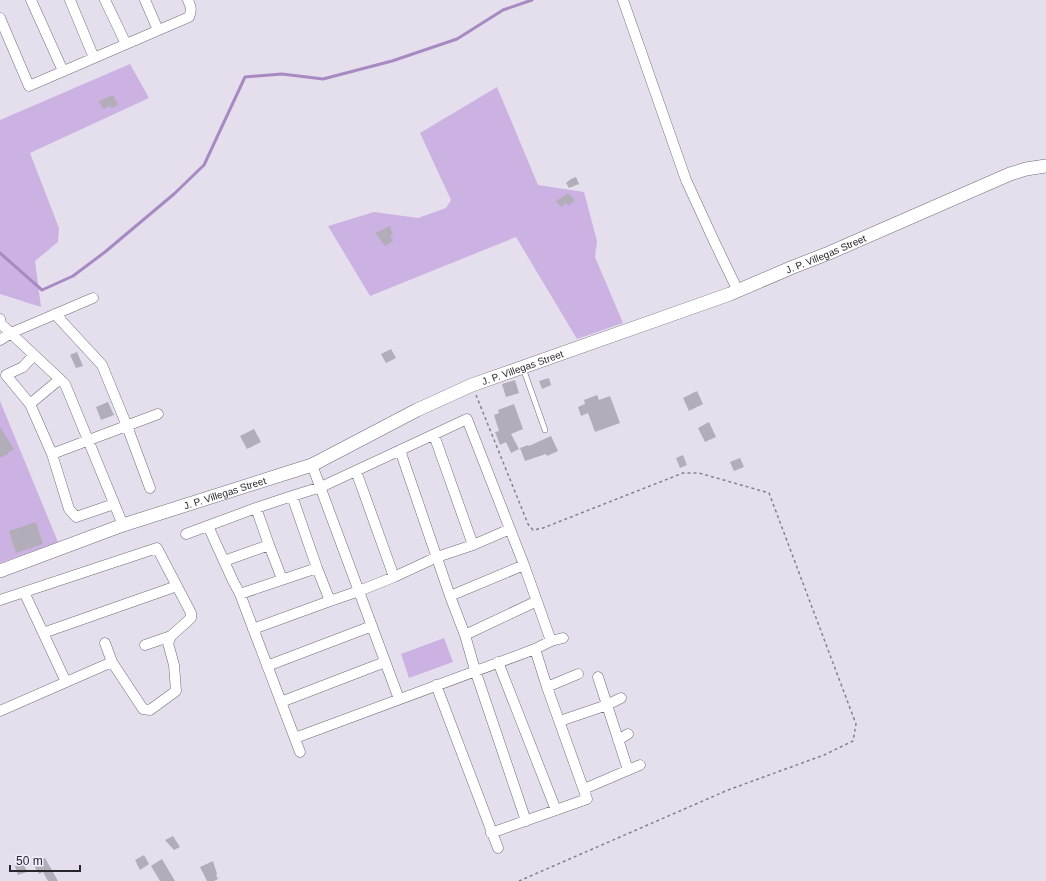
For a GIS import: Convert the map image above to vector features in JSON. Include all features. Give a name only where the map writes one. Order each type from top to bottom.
[{"type":"street","points":[[31,0],[63,71]]},
{"type":"street","points":[[70,0],[94,58]]},
{"type":"street","points":[[105,0],[126,44]]},
{"type":"street","points":[[145,0],[158,30]]},
{"type":"street","points":[[0,18],[29,86],[189,17],[192,12],[188,0]]},
{"type":"street","points":[[623,0],[686,180],[738,291]]},
{"type":"street","name":"J. P. Villegas Street","points":[[0,571],[123,526],[312,464],[417,410],[472,385],[738,291],[1010,174],[1026,169],[1046,166]]},
{"type":"street","points":[[0,340],[11,333],[93,298]]},
{"type":"street","points":[[55,314],[102,365],[150,488]]},
{"type":"street","points":[[0,319],[1,324],[65,384],[123,526]]},
{"type":"street","points":[[34,355],[23,367],[6,375],[30,404],[52,454],[69,509],[76,517],[114,504]]},
{"type":"street","points":[[30,404],[60,379]]},
{"type":"street","points":[[52,454],[158,414]]},
{"type":"street","points":[[186,534],[256,508],[321,487],[467,419],[524,565],[551,641]]},
{"type":"street","points":[[434,435],[473,545]]},
{"type":"street","points":[[400,450],[438,557],[450,596],[465,635],[526,821]]},
{"type":"street","points":[[312,464],[399,699]]},
{"type":"street","points":[[356,471],[394,577]]},
{"type":"street","points":[[292,496],[330,601]]},
{"type":"street","points":[[256,508],[282,579]]},
{"type":"street","points":[[208,526],[240,594],[300,752]]},
{"type":"street","points":[[254,629],[359,591],[438,557],[473,545],[510,529]]},
{"type":"street","points":[[224,561],[269,545]]},
{"type":"street","points":[[0,600],[157,548],[191,613],[190,618],[171,636],[168,643],[174,665],[176,692],[150,710],[143,709],[112,662],[105,643]]},
{"type":"street","points":[[450,596],[524,565]]},
{"type":"street","points":[[240,594],[317,568]]},
{"type":"street","points":[[43,633],[177,586]]},
{"type":"street","points":[[24,592],[66,682]]},
{"type":"street","points":[[465,635],[537,601]]},
{"type":"street","points":[[267,666],[372,626]]},
{"type":"street","points":[[145,645],[171,636]]},
{"type":"street","points":[[294,738],[535,649],[551,641],[563,638]]},
{"type":"street","points":[[491,833],[587,798],[535,649]]},
{"type":"street","points":[[0,711],[112,662]]},
{"type":"street","points":[[281,702],[385,662]]},
{"type":"street","points":[[498,662],[556,810]]},
{"type":"street","points":[[547,687],[578,674]]},
{"type":"street","points":[[598,677],[628,770]]},
{"type":"street","points":[[436,685],[491,833],[498,848]]},
{"type":"street","points":[[560,721],[607,705],[620,698]]},
{"type":"street","points":[[618,740],[628,734]]},
{"type":"street","points":[[584,789],[640,765]]},
{"type":"lane","points":[[522,367],[545,430]]},
{"type":"path","points":[[472,385],[528,524],[534,530],[543,528],[683,473],[699,473],[769,493],[856,724],[853,741],[824,755],[728,790],[519,881]]},
{"type":"shaded area","points":[[130,64],[149,98],[30,153],[59,228],[58,242],[35,261],[41,307],[0,294],[0,120]]},
{"type":"shaded area","points":[[497,87],[538,185],[584,192],[597,241],[595,257],[623,323],[577,339],[516,237],[370,296],[328,226],[374,212],[418,218],[446,208],[451,200],[420,133]]},
{"type":"shaded area","points":[[0,401],[58,542],[0,563]]},
{"type":"shaded area","points":[[444,638],[453,662],[409,678],[401,654]]},
{"type":"building","points":[[113,95],[118,105],[111,108],[109,106],[103,109],[99,101]]},
{"type":"building","points":[[576,177],[579,184],[569,188],[566,183]]},
{"type":"building","points":[[568,193],[575,200],[568,206],[566,203],[561,207],[556,201]]},
{"type":"building","points":[[390,226],[393,235],[390,236],[393,241],[385,246],[375,233]]},
{"type":"building","points":[[391,349],[396,358],[386,363],[381,354]]},
{"type":"building","points":[[77,352],[83,366],[76,368],[70,355]]},
{"type":"building","points":[[549,378],[551,385],[542,389],[539,381]]},
{"type":"building","points":[[515,380],[519,393],[506,397],[502,384]]},
{"type":"building","points":[[697,391],[703,404],[689,411],[683,398]]},
{"type":"building","points":[[597,395],[599,400],[610,396],[620,423],[595,432],[588,413],[581,416],[578,407],[585,404],[584,400]]},
{"type":"building","points":[[108,402],[114,415],[101,420],[96,407]]},
{"type":"building","points":[[514,404],[523,429],[511,434],[519,449],[511,453],[506,442],[500,445],[495,432],[499,431],[494,415],[499,413],[498,410]]},
{"type":"building","points":[[709,422],[716,437],[705,442],[698,428]]},
{"type":"building","points":[[0,427],[14,449],[0,458]]},
{"type":"building","points":[[254,429],[261,442],[247,449],[240,436]]},
{"type":"building","points":[[551,436],[558,451],[547,456],[546,454],[525,461],[520,448],[529,446]]},
{"type":"building","points":[[683,455],[687,465],[680,468],[676,458]]},
{"type":"building","points":[[740,458],[744,467],[734,471],[730,462]]},
{"type":"building","points":[[36,522],[43,544],[16,553],[9,531]]},
{"type":"building","points":[[173,836],[180,847],[174,850],[165,840]]},
{"type":"building","points":[[144,855],[149,864],[140,870],[135,860]]},
{"type":"building","points":[[45,858],[58,881],[48,881],[43,872],[39,874],[33,864]]},
{"type":"building","points":[[162,859],[175,881],[160,881],[151,866]]},
{"type":"building","points":[[213,861],[218,879],[214,881],[207,881],[200,867]]},
{"type":"building","points":[[23,862],[27,872],[18,875],[15,866]]},
{"type":"waterway","points":[[0,253],[42,290],[73,276],[105,252],[174,194],[204,165],[245,77],[282,74],[323,79],[392,61],[457,39],[503,10],[532,0]]}]
